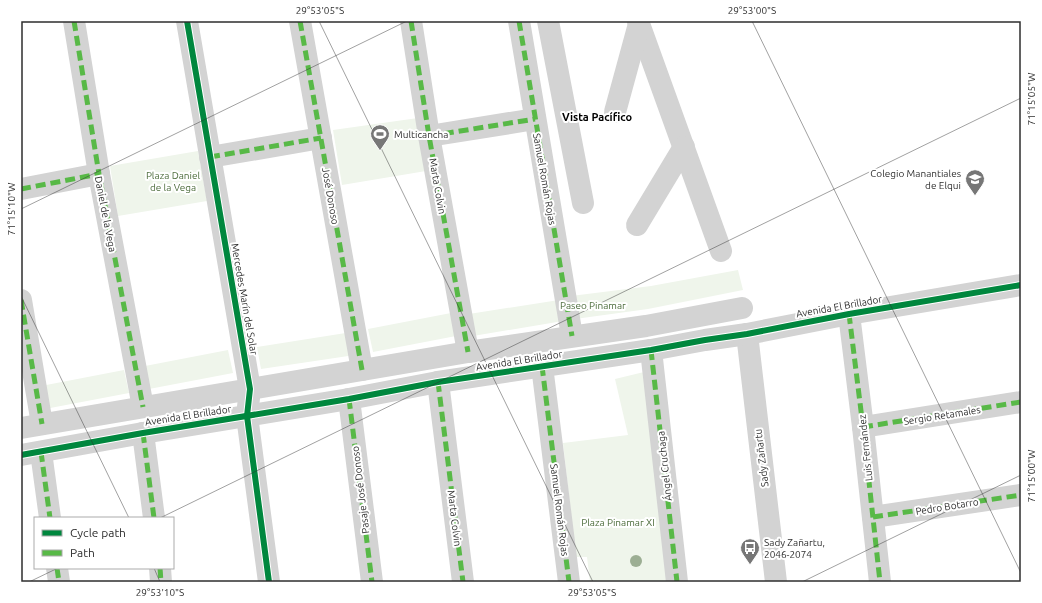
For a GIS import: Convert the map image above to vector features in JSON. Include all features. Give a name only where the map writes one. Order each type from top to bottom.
[{"type":"street","name":"Daniel de la Vega","points":[[74,21],[99,174],[143,406]]},
{"type":"street","name":"Mercedes Marín del Solar","points":[[187,21],[250,389],[247,416],[268,582]]},
{"type":"street","name":"José Donoso","points":[[300,21],[362,370]]},
{"type":"street","name":"Marta Colvin","points":[[411,21],[429,136],[468,352]]},
{"type":"street","name":"Samuel Román Rojas","points":[[519,21],[534,119],[572,336]]},
{"type":"street","points":[[548,21],[583,203]]},
{"type":"street","points":[[615,112],[638,22]]},
{"type":"street","points":[[638,22],[721,251]]},
{"type":"street","points":[[429,136],[534,119]]},
{"type":"street","points":[[538,140],[569,133]]},
{"type":"street","points":[[210,157],[321,138]]},
{"type":"street","points":[[637,225],[684,147]]},
{"type":"street","points":[[21,189],[99,174]]},
{"type":"street","name":"Avenida El Brillador","points":[[31,454],[143,433],[349,399],[438,382],[737,336],[849,314],[1021,286]]},
{"type":"street","points":[[21,300],[31,426]]},
{"type":"street","name":"Avenida El Brillador","points":[[31,426],[468,352],[646,326],[742,308]]},
{"type":"street","name":"Luis Fernández","points":[[849,314],[880,582]]},
{"type":"street","points":[[646,326],[737,336]]},
{"type":"street","name":"Sady Zañartu","points":[[737,336],[776,582]]},
{"type":"street","name":"Ángel Cruchaga","points":[[651,350],[677,582]]},
{"type":"street","name":"Samuel Román Rojas","points":[[542,366],[569,582]]},
{"type":"street","name":"Marta Colvin","points":[[438,382],[463,582]]},
{"type":"street","name":"Pasaje José Donoso","points":[[349,399],[372,582]]},
{"type":"street","name":"Sergio Retamales","points":[[863,427],[1021,402]]},
{"type":"street","points":[[143,433],[154,517]]},
{"type":"street","points":[[31,454],[50,517]]},
{"type":"street","name":"Pedro Botarro","points":[[873,517],[1021,495]]},
{"type":"street","points":[[57,569],[59,582]]},
{"type":"street","points":[[160,569],[162,582]]},
{"type":"green space","name":"Multicancha","points":[[418,118],[426,171],[342,185],[333,130]]},
{"type":"green space","name":"Plaza Daniel de la Vega","points":[[198,151],[207,201],[118,216],[110,166]]},
{"type":"green space","name":"Paseo Pinamar","points":[[738,270],[743,290],[648,309],[575,319],[571,296],[651,286]]},
{"type":"green space","name":"Paseo Pinamar","points":[[559,300],[563,321],[473,336],[469,314]]},
{"type":"green space","points":[[451,313],[456,336],[373,352],[368,329]]},
{"type":"green space","points":[[352,332],[355,355],[261,369],[257,347]]},
{"type":"green space","points":[[228,350],[233,373],[149,389],[145,366]]},
{"type":"green space","points":[[124,370],[129,393],[45,409],[41,386]]},
{"type":"green space","name":"Plaza Pinamar XI","points":[[644,372],[671,582],[590,582],[587,557],[576,557],[563,443],[628,435],[615,379]]},
{"type":"marked path","points":[[74,21],[99,174],[143,407]]},
{"type":"marked path","points":[[300,21],[362,370]]},
{"type":"marked path","points":[[411,21],[429,136],[468,352]]},
{"type":"marked path","points":[[519,21],[572,336]]},
{"type":"marked path","points":[[429,136],[535,119]]},
{"type":"marked path","points":[[210,157],[321,138]]},
{"type":"marked path","points":[[21,189],[99,174]]},
{"type":"marked path","points":[[21,300],[42,424]]},
{"type":"marked path","points":[[849,314],[880,582]]},
{"type":"marked path","points":[[651,350],[677,582]]},
{"type":"marked path","points":[[542,366],[569,582]]},
{"type":"marked path","points":[[438,382],[463,582]]},
{"type":"marked path","points":[[349,399],[372,582]]},
{"type":"marked path","points":[[863,427],[1021,402]]},
{"type":"marked path","points":[[143,433],[154,517]]},
{"type":"marked path","points":[[41,452],[50,517]]},
{"type":"marked path","points":[[873,517],[1021,495]]},
{"type":"marked path","points":[[57,569],[59,582]]},
{"type":"marked path","points":[[160,569],[161,582]]},
{"type":"cycle path","points":[[187,21],[250,389],[247,416],[269,582]]},
{"type":"cycle path","points":[[21,455],[349,399],[438,382],[747,334],[849,314],[1021,285]]},
{"type":"place","name":"Multicancha","points":[[380,151]]},
{"type":"place","name":"Colegio Manantiales de Elqui","points":[[975,196]]},
{"type":"place","name":"Sady Zañartu, 2046-2074","points":[[750,565]]},
{"type":"district","name":"Vista Pacífico","points":[[597,117]]}]
